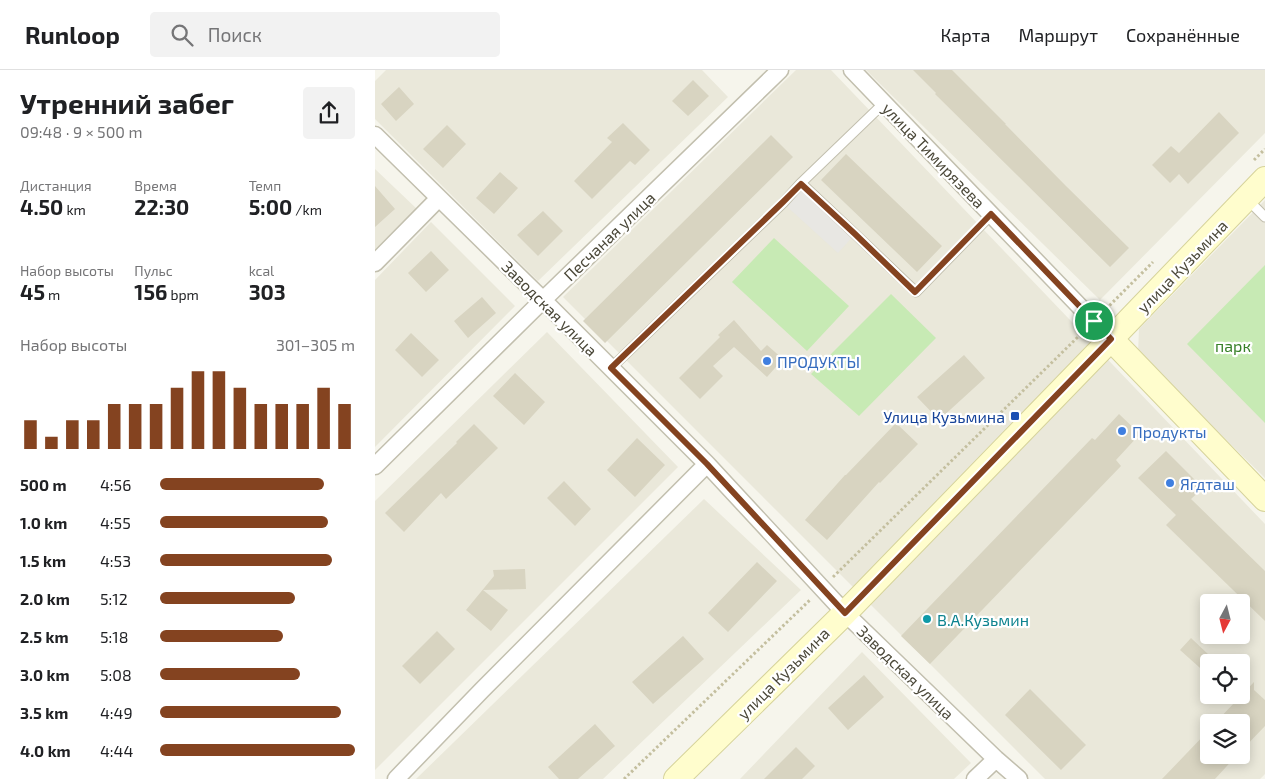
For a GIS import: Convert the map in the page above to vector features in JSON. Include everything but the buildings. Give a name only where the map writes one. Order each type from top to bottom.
[{"type":"street","name":"Песчаная улица","points":[[375,466],[780,70]]},
{"type":"street","name":"улица Тимирязева","points":[[852,70],[1265,499]]},
{"type":"street","name":"Заводская улица","points":[[375,136],[707,464],[845,613],[1019,779]]},
{"type":"street","name":"улица Кузьмина","points":[[676,779],[845,613],[1247,198],[1258,171]]},
{"type":"street","points":[[375,263],[439,198]]},
{"type":"street","points":[[396,779],[707,464]]},
{"type":"street","points":[[975,779],[996,759]]},
{"type":"lane","points":[[611,368],[884,103]]},
{"type":"lane","points":[[801,184],[915,292],[991,214]]},
{"type":"lane","points":[[1247,198],[1265,217]]},
{"type":"path","points":[[1258,171],[1265,149]]},
{"type":"path","points":[[624,779],[822,588],[1155,259]]},
{"type":"shaded area","points":[[386,70],[702,70],[728,97],[538,281],[375,119],[375,81]]},
{"type":"shaded area","points":[[796,70],[831,70],[1265,524],[1265,774],[1260,779],[1045,779],[563,297]]},
{"type":"shaded area","points":[[866,70],[1265,70],[1265,133],[1100,300]]},
{"type":"shaded area","points":[[375,169],[417,209],[375,251]]},
{"type":"shaded area","points":[[801,183],[855,234],[838,253],[783,203]]},
{"type":"shaded area","points":[[1265,200],[1265,478],[1138,353],[1139,329]]},
{"type":"shaded area","points":[[431,222],[515,306],[375,447],[375,280]]},
{"type":"shaded area","points":[[547,332],[678,467],[375,770],[375,501]]},
{"type":"shaded area","points":[[704,499],[801,590],[603,779],[416,779]]},
{"type":"shaded area","points":[[862,652],[971,763],[954,779],[740,779]]},
{"type":"green space","points":[[774,238],[849,306],[807,351],[732,282]]},
{"type":"green space","name":"парк","points":[[1265,265],[1265,423],[1187,344]]},
{"type":"green space","points":[[891,294],[936,338],[859,416],[811,374]]},
{"type":"place","name":"ПРОДУКТЫ","points":[[767,361]]},
{"type":"place","name":"Улица Кузьмина","points":[[1015,416]]},
{"type":"place","name":"Продукты","points":[[1122,431]]},
{"type":"place","name":"Ягдташ","points":[[1170,483]]},
{"type":"place","name":"В.А.Кузьмин","points":[[927,619]]},
{"type":"route","points":[[801,184],[915,292],[991,214],[1094,321],[1111,339],[845,613],[707,464],[611,368],[801,184]]}]
